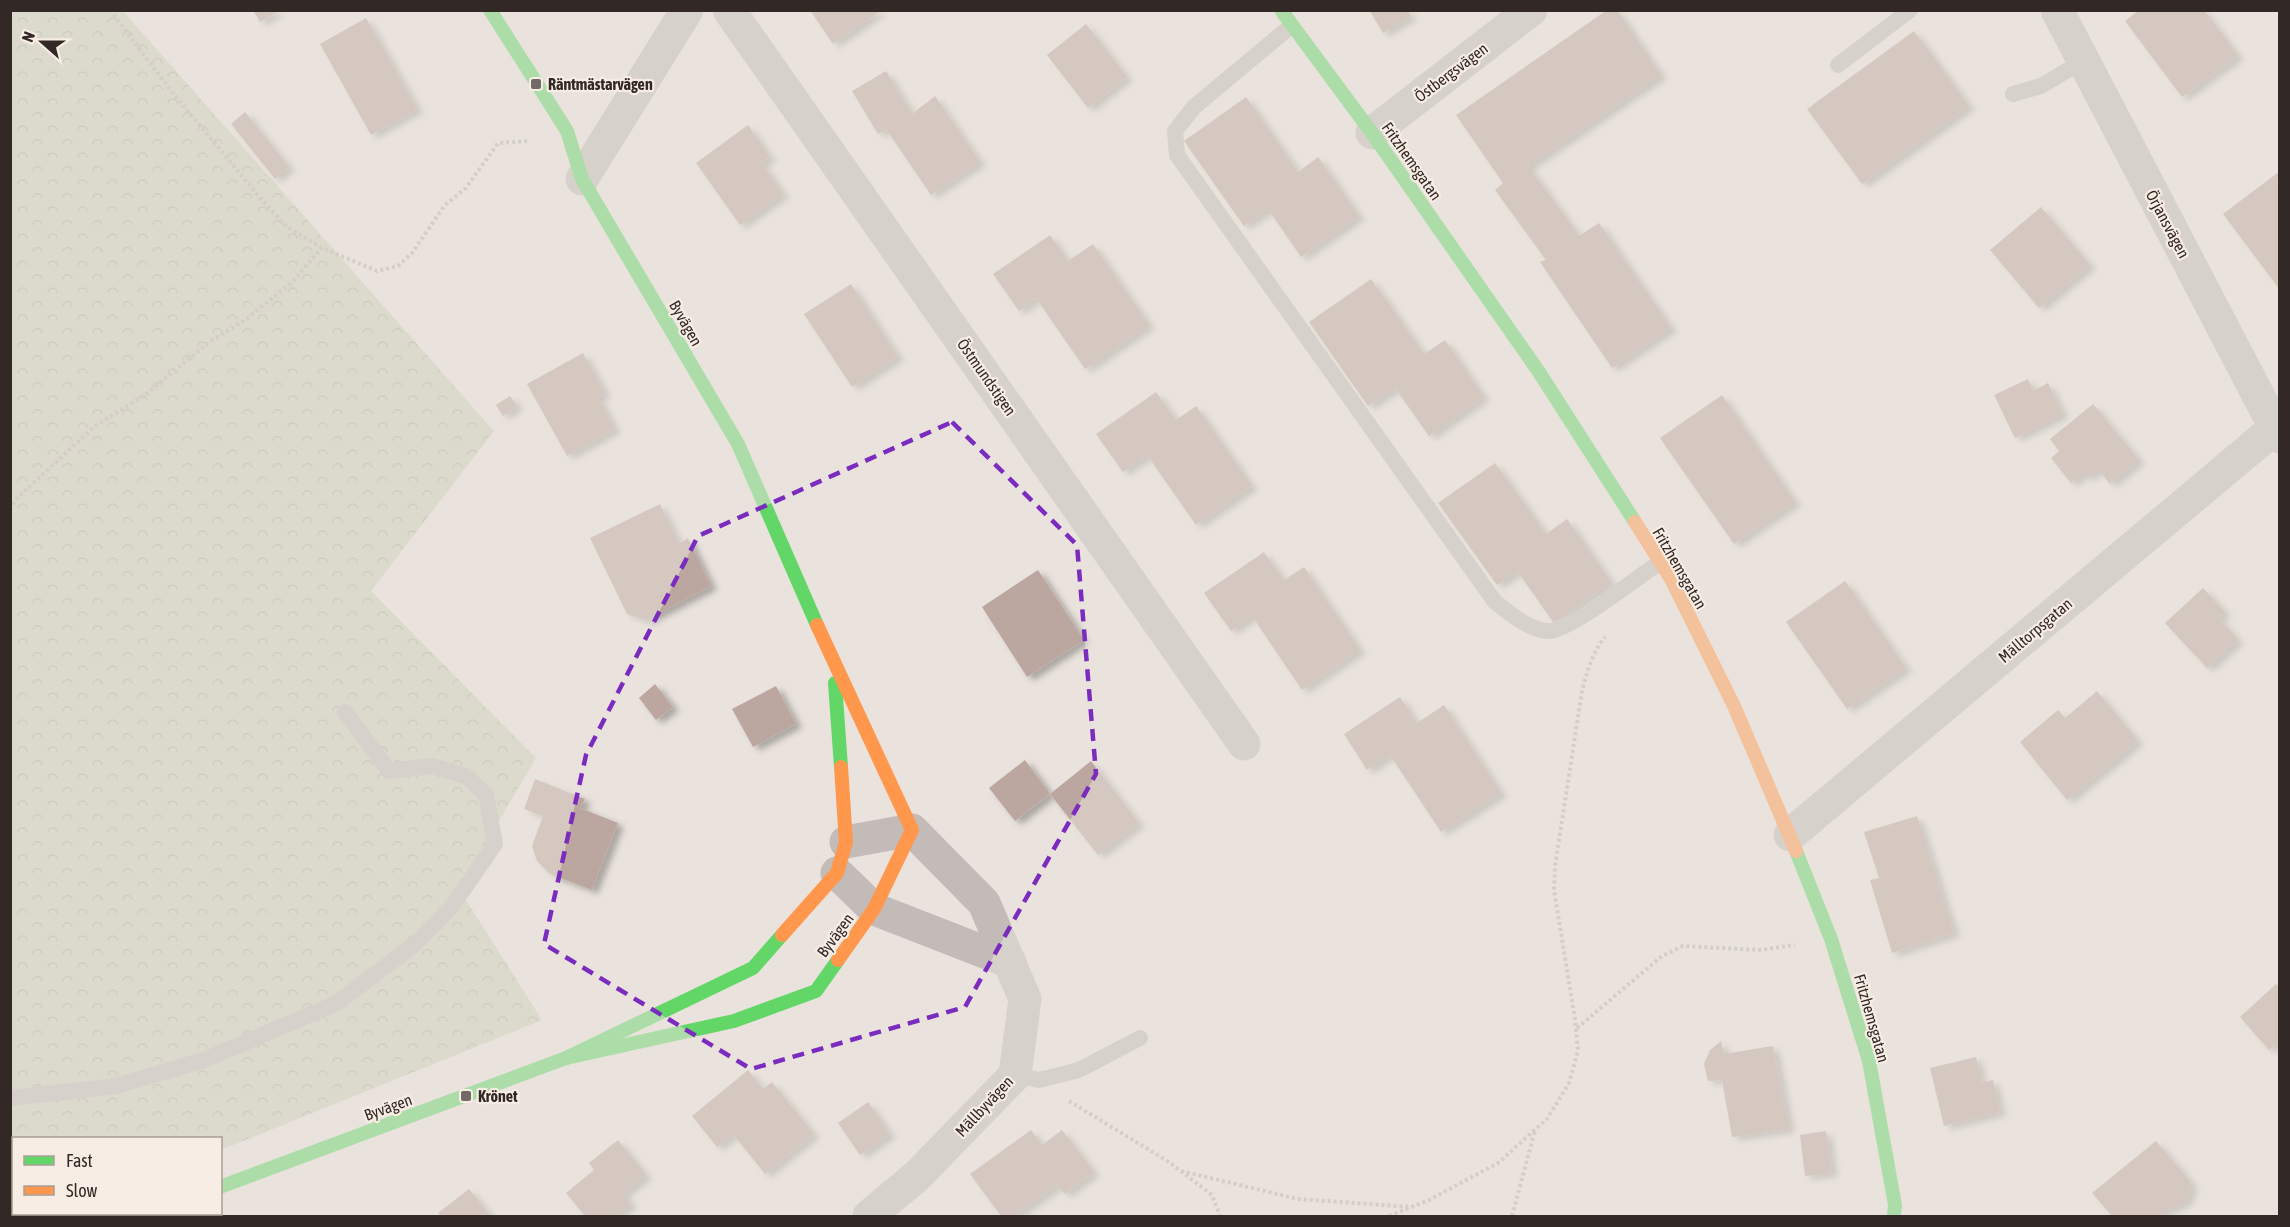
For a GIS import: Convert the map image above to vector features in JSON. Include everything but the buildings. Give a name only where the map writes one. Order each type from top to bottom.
[{"type":"street","name":"Byvägen","points":[[490,10],[567,131],[582,179],[738,444],[834,664],[912,830],[874,909],[816,991],[734,1021],[566,1059]]},
{"type":"street","points":[[582,179],[687,10]]},
{"type":"street","name":"Östmundstigen","points":[[729,10],[1244,744]]},
{"type":"street","name":"Fritzhemsgatan","points":[[1281,10],[1372,133],[1539,372],[1671,579],[1734,706],[1790,835],[1831,939],[1869,1061],[1895,1205],[1894,1216]]},
{"type":"street","name":"Östbergsvägen","points":[[1372,133],[1531,10]]},
{"type":"street","name":"Örjansvägen","points":[[2057,10],[2278,430]]},
{"type":"street","name":"Mälltorpsgatan","points":[[1790,835],[2278,430]]},
{"type":"street","name":"Byvägen","points":[[222,1186],[566,1059],[753,968],[837,873],[846,842],[834,664]]},
{"type":"street","points":[[846,842],[912,830]]},
{"type":"street","name":"Mällbyvägen","points":[[869,1216],[1027,1077],[1025,999],[984,903],[912,830]]},
{"type":"street","points":[[837,873],[874,909],[1010,962]]},
{"type":"lane","points":[[1838,65],[1910,10]]},
{"type":"lane","points":[[1291,26],[1194,107],[1175,131],[1177,155],[1495,602],[1527,625],[1549,631],[1568,626],[1659,563]]},
{"type":"lane","points":[[2013,94],[2041,86],[2083,61]]},
{"type":"lane","points":[[10,1098],[127,1083],[204,1060],[337,1003],[414,945],[453,905],[495,844],[486,795],[466,776],[432,766],[389,771],[345,712]]},
{"type":"lane","points":[[1027,1077],[1079,1070],[1140,1038]]},
{"type":"path","points":[[110,10],[172,92],[287,227],[322,248],[377,271],[399,266],[428,231],[445,205],[466,188],[498,143],[525,142],[567,131]]},
{"type":"path","points":[[10,510],[15,500],[94,427],[146,394],[208,343],[245,320],[290,284],[322,248]]},
{"type":"path","points":[[1389,1216],[1412,1207],[1498,1163],[1547,1119],[1569,1083],[1578,1051],[1554,890],[1555,866],[1582,691],[1588,666],[1597,646],[1609,632]]},
{"type":"path","points":[[1576,1029],[1662,956],[1683,946],[1760,950],[1831,939]]},
{"type":"path","points":[[1027,1077],[1180,1171],[1212,1195],[1220,1216]]},
{"type":"path","points":[[1512,1216],[1536,1129]]},
{"type":"path","points":[[1180,1171],[1298,1199],[1412,1207]]},
{"type":"highlighted area","points":[[952,422],[1077,545],[1096,774],[965,1007],[751,1069],[544,944],[586,755],[698,536]]},
{"type":"green space","points":[[10,11],[123,11],[494,431],[371,591],[536,758],[459,889],[542,1020],[222,1150],[222,1137],[12,1137],[12,1215],[61,1215],[10,1216]]},
{"type":"traffic: fast","points":[[490,10],[567,131],[582,179],[738,444],[817,625]]},
{"type":"traffic: fast","points":[[1281,10],[1372,133],[1539,372],[1635,522]]},
{"type":"traffic: fast","points":[[835,683],[841,767]]},
{"type":"traffic: fast","points":[[1796,851],[1831,939],[1869,1061],[1895,1205],[1894,1216]]},
{"type":"traffic: fast","points":[[222,1186],[566,1058],[753,968],[782,935]]},
{"type":"traffic: fast","points":[[566,1058],[734,1021],[816,991],[838,960]]},
{"type":"traffic: slow","points":[[1635,522],[1671,579],[1734,706],[1796,851]]},
{"type":"traffic: slow","points":[[817,625],[912,830],[874,909],[838,960]]},
{"type":"traffic: slow","points":[[782,935],[837,873],[846,842],[841,767]]},
{"type":"place","name":"Räntmästarvägen","points":[[536,84]]},
{"type":"place","name":"Krönet","points":[[466,1096]]}]
